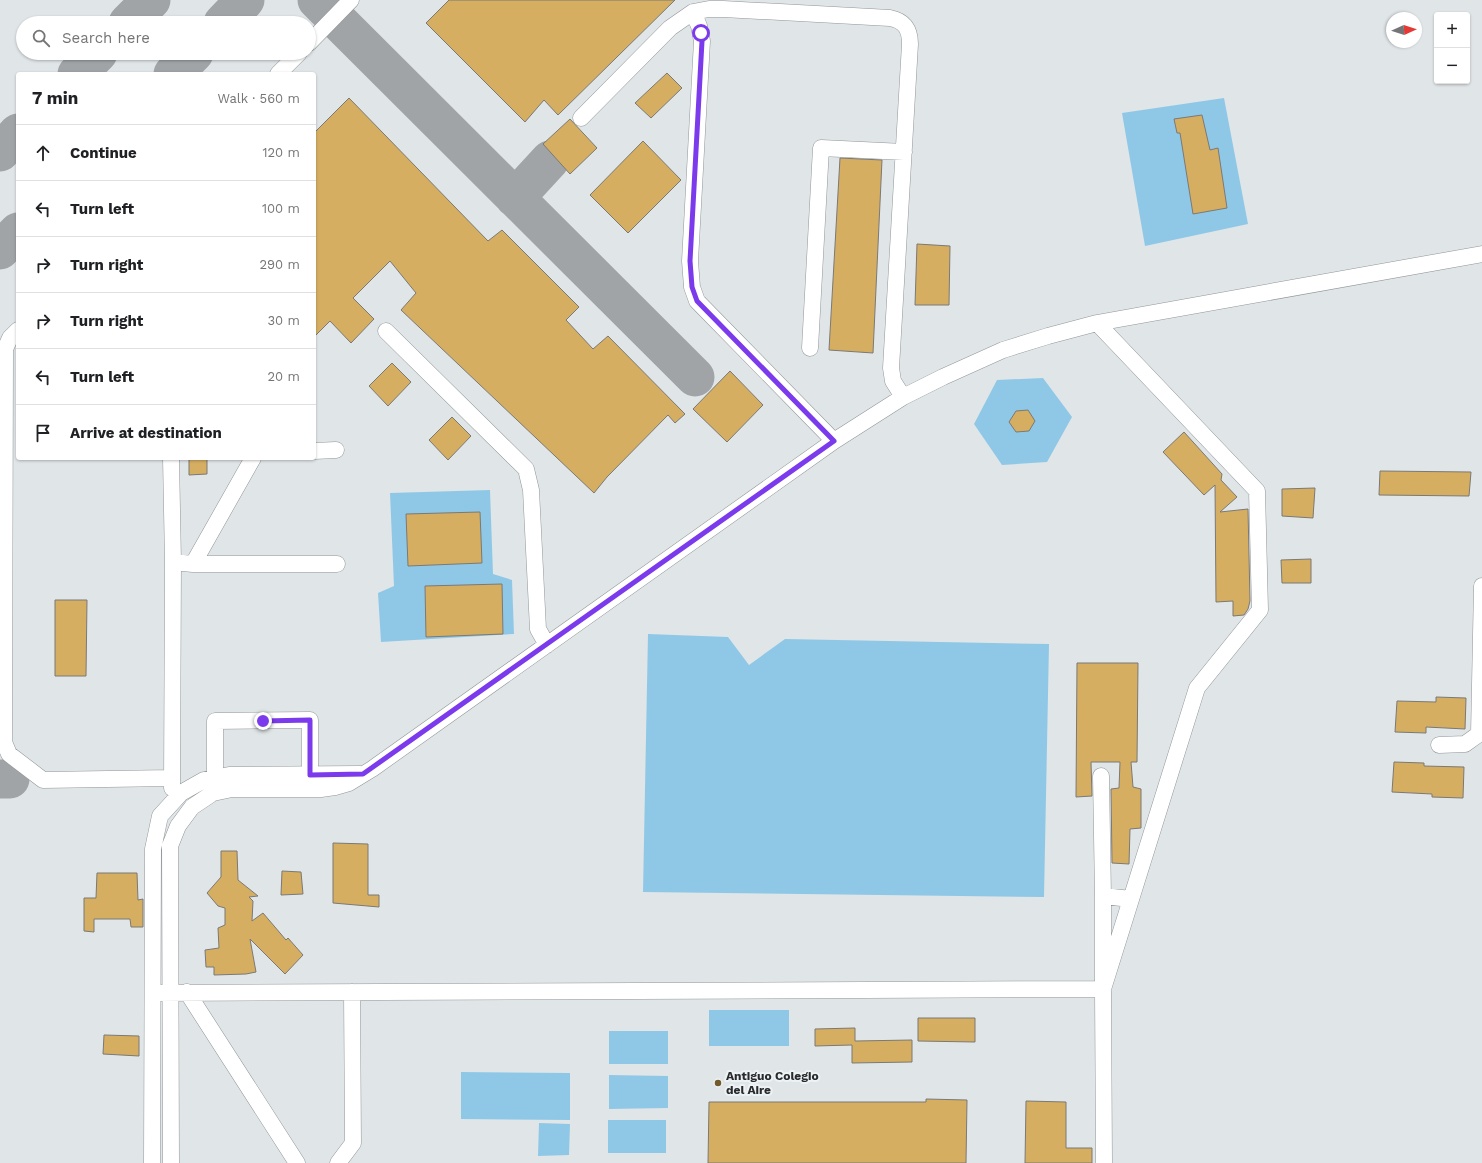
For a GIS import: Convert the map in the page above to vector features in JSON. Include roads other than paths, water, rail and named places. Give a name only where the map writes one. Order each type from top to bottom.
[{"type":"lane","points":[[316,36],[351,0]]},
{"type":"lane","points":[[581,118],[670,28],[693,12],[709,9],[723,9],[890,18],[904,23],[908,28],[910,44],[891,368],[893,381],[903,397]]},
{"type":"lane","points":[[693,12],[699,26],[702,41],[690,261],[692,287],[697,301],[834,441]]},
{"type":"lane","points":[[280,72],[292,60]]},
{"type":"lane","points":[[810,348],[821,148],[904,152]]},
{"type":"lane","points":[[171,1163],[170,846],[178,826],[192,807],[213,793],[217,785],[229,775],[310,782],[363,774],[834,441],[903,397],[1003,350],[1097,323],[1482,254]]},
{"type":"lane","points":[[1097,323],[1257,491],[1260,610],[1197,688],[1103,989]]},
{"type":"lane","points":[[386,331],[526,469],[531,490],[538,629],[547,645]]},
{"type":"lane","points":[[15,337],[5,349],[4,742],[9,754],[43,780],[172,778]]},
{"type":"lane","points":[[316,451],[336,450]]},
{"type":"lane","points":[[171,460],[172,778],[173,803],[185,817]]},
{"type":"lane","points":[[193,564],[253,460]]},
{"type":"lane","points":[[172,562],[193,564],[337,564]]},
{"type":"lane","points":[[1440,745],[1465,744],[1479,734],[1482,586]]},
{"type":"lane","points":[[217,785],[215,721],[310,720],[310,782]]},
{"type":"lane","points":[[1101,776],[1104,1163]]},
{"type":"lane","points":[[152,1163],[153,849],[160,816],[182,793],[204,780],[217,785]]},
{"type":"lane","points":[[1103,896],[1131,899]]},
{"type":"lane","points":[[153,993],[1103,989]]},
{"type":"lane","points":[[187,992],[297,1163]]},
{"type":"lane","points":[[338,1163],[353,1143],[352,992]]},
{"type":"place","name":"Antiguo Colegio del Aire","points":[[718,1083]]}]
